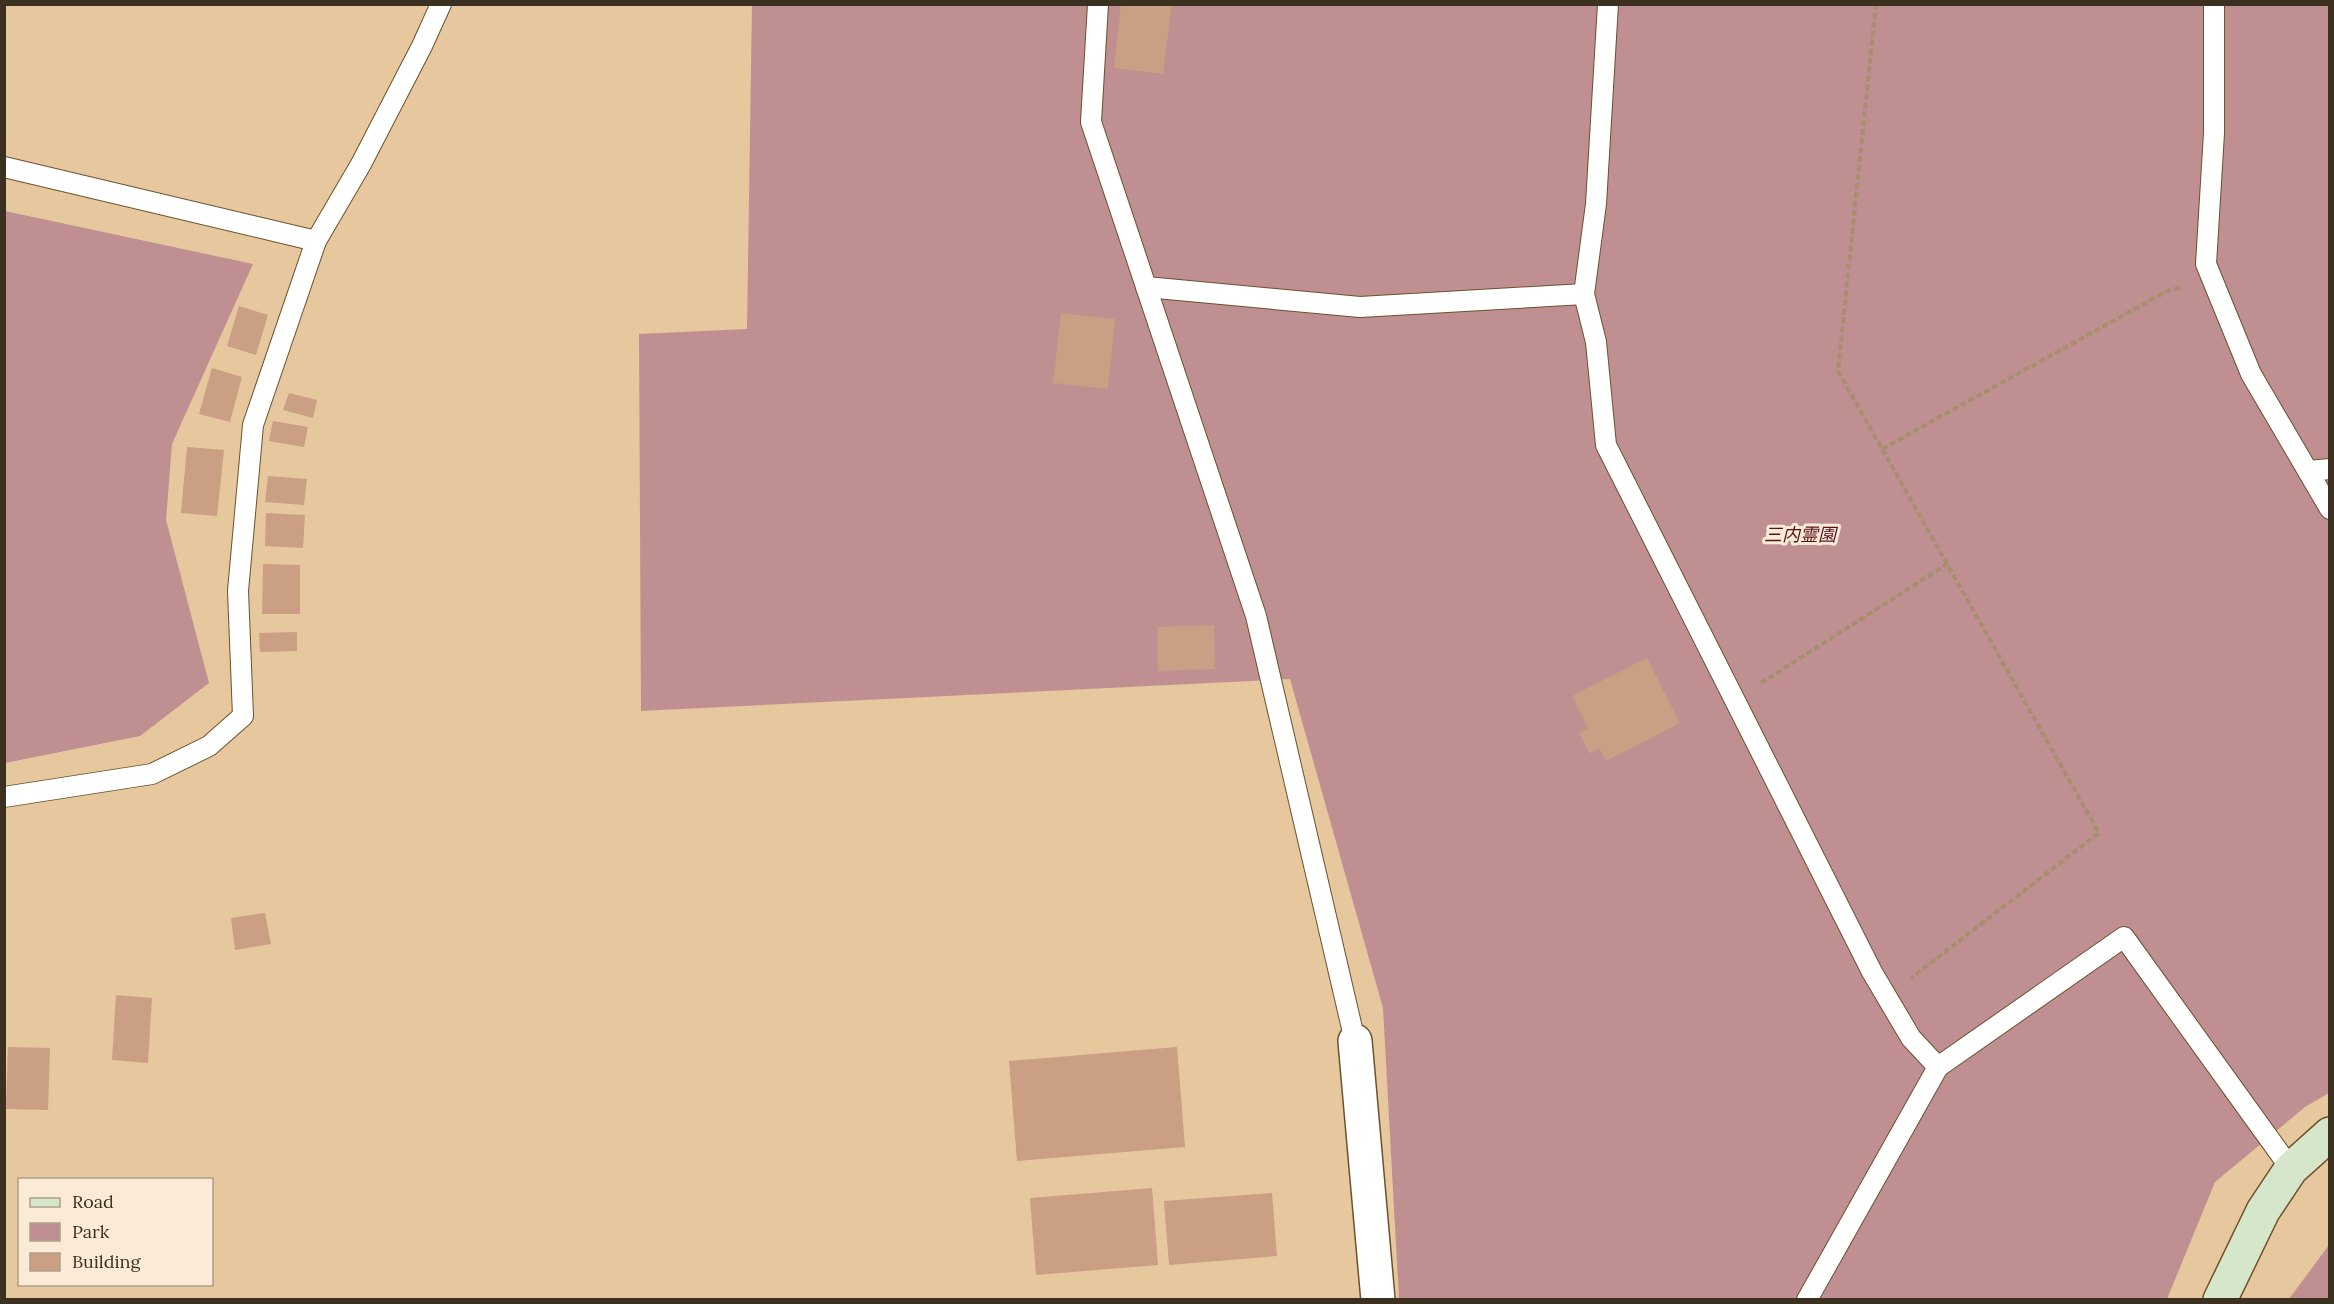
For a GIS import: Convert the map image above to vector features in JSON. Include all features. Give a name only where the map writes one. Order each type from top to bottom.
[{"type":"street","points":[[1355,1041],[1378,1299]]},
{"type":"street","points":[[2220,1299],[2263,1211],[2291,1169],[2330,1134]]},
{"type":"lane","points":[[4,797],[152,774],[209,746],[243,716],[238,591],[253,425],[316,241],[361,164],[441,4]]},
{"type":"lane","points":[[1098,4],[1091,122],[1256,616],[1355,1041]]},
{"type":"lane","points":[[1608,4],[1596,204],[1584,294],[1596,342],[1606,445],[1866,962],[1911,1038],[1938,1067]]},
{"type":"lane","points":[[2214,4],[2214,133],[2206,264],[2251,374],[2330,509]]},
{"type":"lane","points":[[4,167],[316,241]]},
{"type":"lane","points":[[1146,287],[1360,307],[1584,294]]},
{"type":"lane","points":[[2308,471],[2330,469]]},
{"type":"lane","points":[[1807,1299],[1938,1067],[2124,937],[2291,1169]]},
{"type":"path","points":[[1876,4],[1838,371],[2099,833],[1887,997]]},
{"type":"path","points":[[1882,449],[2169,290],[2214,284]]},
{"type":"path","points":[[1735,700],[1947,564]]},
{"type":"green space","name":"三内霊園","points":[[752,5],[2329,5],[2329,1093],[2305,1107],[2215,1182],[2167,1299],[1399,1299],[1383,1008],[1290,679],[641,711],[639,334],[747,329]]},
{"type":"green space","points":[[5,211],[253,264],[172,444],[166,520],[209,683],[140,736],[5,763]]},
{"type":"green space","points":[[2329,1245],[2329,1299],[2289,1299]]},
{"type":"building","points":[[1121,4],[1172,4],[1163,74],[1114,68]]},
{"type":"building","points":[[239,306],[268,315],[256,355],[227,346]]},
{"type":"building","points":[[1061,313],[1115,319],[1108,389],[1053,383]]},
{"type":"building","points":[[212,368],[242,377],[230,422],[199,414]]},
{"type":"building","points":[[289,393],[317,400],[313,418],[283,410]]},
{"type":"building","points":[[273,421],[308,427],[304,447],[269,441]]},
{"type":"building","points":[[187,447],[224,450],[217,516],[181,513]]},
{"type":"building","points":[[268,476],[307,479],[304,505],[265,502]]},
{"type":"building","points":[[266,513],[305,515],[303,548],[265,546]]},
{"type":"building","points":[[263,564],[300,565],[300,614],[262,614]]},
{"type":"building","points":[[1214,625],[1215,669],[1158,671],[1157,627]]},
{"type":"building","points":[[297,632],[297,651],[260,652],[259,633]]},
{"type":"building","points":[[1647,658],[1680,723],[1606,761],[1599,748],[1590,754],[1579,733],[1588,728],[1572,696]]},
{"type":"building","points":[[265,913],[271,944],[235,950],[231,918]]},
{"type":"building","points":[[116,995],[152,998],[148,1063],[112,1060]]},
{"type":"building","points":[[8,1047],[50,1048],[48,1110],[6,1109]]},
{"type":"building","points":[[1177,1047],[1185,1147],[1017,1161],[1009,1061]]},
{"type":"building","points":[[1152,1188],[1158,1265],[1036,1275],[1030,1198]]},
{"type":"building","points":[[1272,1193],[1277,1256],[1169,1265],[1164,1201]]}]
